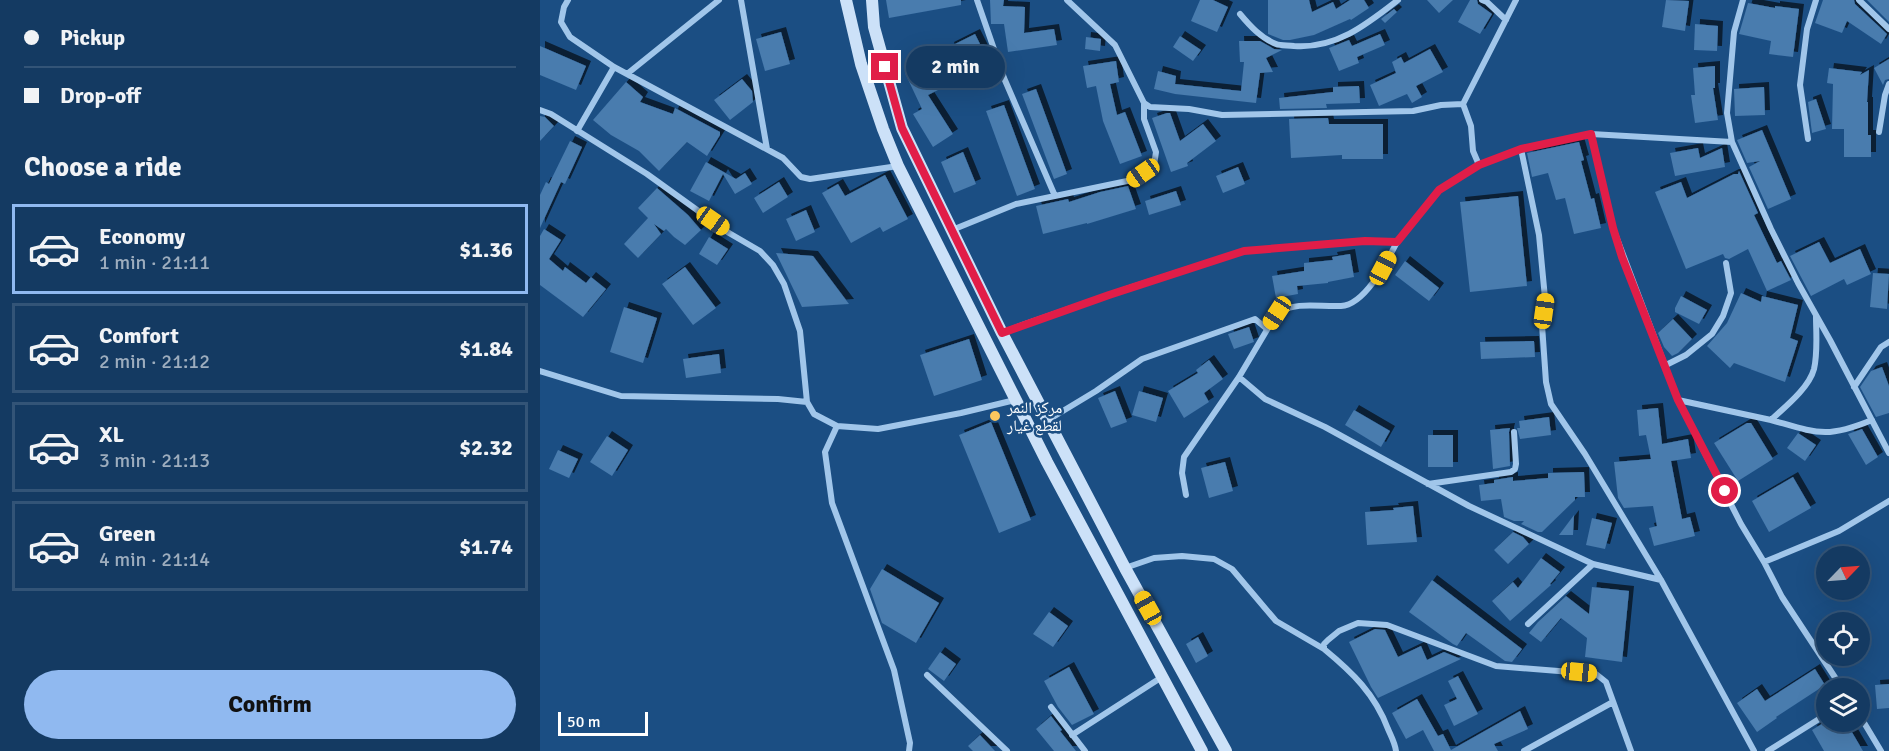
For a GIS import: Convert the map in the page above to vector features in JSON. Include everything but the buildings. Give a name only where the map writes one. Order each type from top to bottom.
[{"type":"street","points":[[568,0],[561,22],[570,37],[614,67],[783,158],[801,177],[810,179],[898,166]]},
{"type":"street","points":[[627,74],[719,0]]},
{"type":"street","points":[[741,0],[767,149]]},
{"type":"street","points":[[846,0],[861,64],[898,166],[1047,462],[1202,751]]},
{"type":"street","points":[[872,0],[874,27],[902,128],[1002,333],[1125,568],[1226,751]]},
{"type":"street","points":[[977,0],[1004,78],[1055,196]]},
{"type":"street","points":[[952,230],[1016,204],[1132,180],[1154,165],[1156,152],[1144,119],[1144,103],[1115,45],[1067,0]]},
{"type":"street","points":[[1240,14],[1257,33],[1276,44],[1307,46],[1337,40],[1362,28],[1398,0]]},
{"type":"street","points":[[1482,0],[1506,20]]},
{"type":"street","points":[[1479,165],[1473,151],[1471,126],[1463,104],[1516,0]]},
{"type":"street","points":[[1743,0],[1734,32],[1727,113],[1732,142],[1798,284],[1889,453]]},
{"type":"street","points":[[1808,139],[1800,85],[1807,29],[1816,0]]},
{"type":"street","points":[[1859,0],[1889,29]]},
{"type":"street","points":[[577,131],[614,67]]},
{"type":"street","points":[[1879,132],[1889,84]]},
{"type":"street","points":[[1144,103],[1150,107],[1189,109],[1222,115],[1413,111],[1442,105],[1463,104]]},
{"type":"street","points":[[540,110],[646,174],[729,233],[760,251],[772,264],[784,284],[800,331],[807,402],[814,414],[837,426],[878,429],[1016,400]]},
{"type":"street","points":[[1186,495],[1182,473],[1184,457],[1239,377],[1277,313],[1287,307],[1302,304],[1343,306],[1359,298],[1383,268],[1397,242],[1439,190],[1479,165],[1521,149],[1591,134],[1732,142]]},
{"type":"street","points":[[1591,134],[1613,228],[1678,400],[1741,524],[1782,597],[1835,678]]},
{"type":"street","points":[[1521,149],[1539,235],[1545,298],[1542,325],[1546,382],[1551,404],[1585,454],[1661,580],[1754,751]]},
{"type":"street","points":[[1002,333],[1119,291],[1244,251],[1365,241],[1397,242]]},
{"type":"street","points":[[1664,366],[1686,355],[1712,334],[1723,316],[1731,293],[1726,263]]},
{"type":"street","points":[[1771,420],[1799,394],[1814,371],[1817,342],[1815,312]]},
{"type":"street","points":[[1048,420],[1142,359],[1256,319],[1267,329]]},
{"type":"street","points":[[1854,387],[1881,347],[1889,342]]},
{"type":"street","points":[[540,371],[621,396],[778,399],[807,402]]},
{"type":"street","points":[[1239,377],[1265,399],[1325,427],[1469,506],[1593,564],[1661,580]]},
{"type":"street","points":[[1678,400],[1771,420],[1819,434],[1849,430],[1872,420]]},
{"type":"street","points":[[837,426],[825,452],[832,503],[894,670],[910,743],[909,751]]},
{"type":"street","points":[[1428,484],[1511,472],[1515,469],[1516,464],[1514,432]]},
{"type":"street","points":[[1047,462],[1065,452]]},
{"type":"street","points":[[1764,562],[1839,531],[1889,501]]},
{"type":"street","points":[[1125,568],[1154,558],[1182,556],[1214,559],[1232,569],[1276,621],[1324,649],[1358,680],[1372,696],[1383,715],[1396,749],[1403,751]]},
{"type":"street","points":[[1528,624],[1593,564]]},
{"type":"street","points":[[1324,649],[1324,644],[1339,631],[1358,623],[1387,625],[1496,666],[1596,674],[1606,682],[1631,751]]},
{"type":"street","points":[[927,675],[1007,751]]},
{"type":"street","points":[[1072,735],[1162,677]]},
{"type":"street","points":[[1524,751],[1613,702]]},
{"type":"street","points":[[1051,707],[1085,751]]},
{"type":"street","points":[[1768,751],[1816,721]]},
{"type":"street","points":[[1870,732],[1881,751]]},
{"type":"place","name":"مركز النمر لقطع غيار","points":[[995,416]]},
{"type":"route","points":[[885,67],[902,128],[1002,333],[1244,251],[1365,241],[1397,242],[1439,190],[1479,165],[1521,149],[1591,134],[1622,257],[1678,400],[1725,491]]}]
